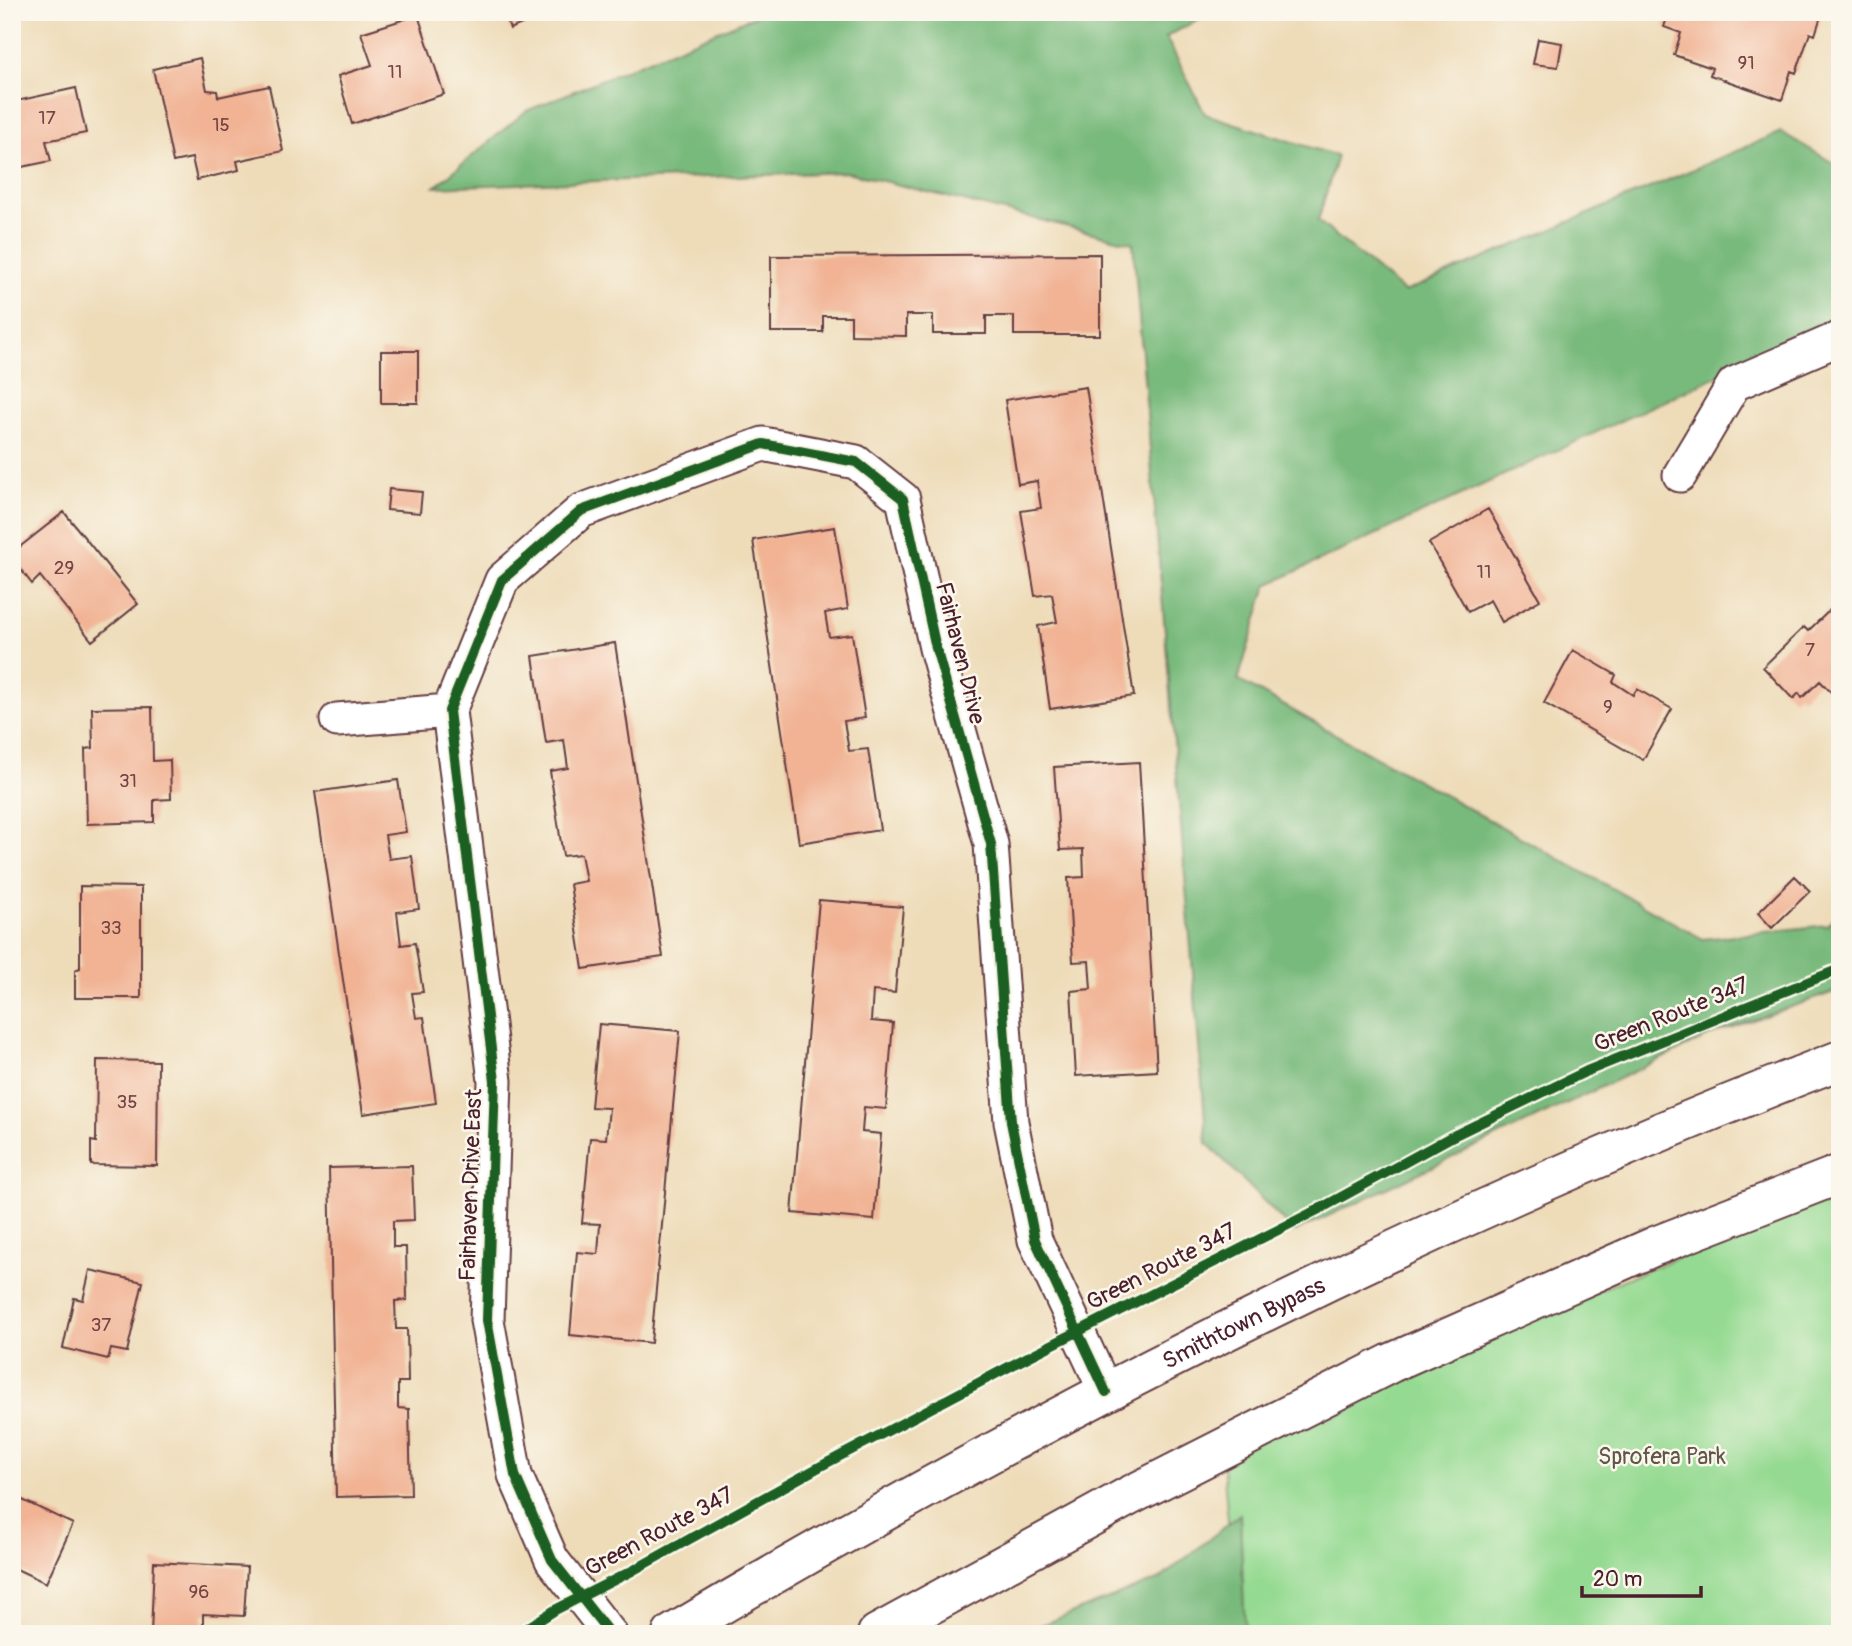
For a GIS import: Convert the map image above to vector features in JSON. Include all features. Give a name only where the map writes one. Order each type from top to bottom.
[{"type":"highway","name":"Smithtown Bypass","points":[[672,1634],[968,1465],[1324,1282],[1647,1137],[1840,1060]]},
{"type":"highway","points":[[877,1634],[1141,1490],[1391,1363],[1655,1246],[1840,1174]]},
{"type":"street","points":[[1680,475],[1734,384],[1840,338]]},
{"type":"street","name":"Fairhaven Drive","points":[[449,711],[502,580],[581,511],[763,444],[856,463],[903,499],[936,648],[991,844],[1011,1122],[1035,1240],[1106,1392]]},
{"type":"street","points":[[337,720],[449,711]]},
{"type":"street","name":"Fairhaven Drive East","points":[[449,711],[495,1081],[487,1321],[515,1475],[552,1560],[610,1634]]},
{"type":"green space","points":[[764,12],[1212,12],[1166,37],[1205,114],[1337,156],[1318,221],[1404,292],[1781,132],[1840,167],[1840,319],[1267,585],[1238,680],[1703,939],[1827,925],[1840,911],[1840,990],[1718,1032],[1294,1232],[1207,1143],[1133,243],[847,172],[435,187],[526,111]]},
{"type":"green space","name":"Sprofera Park","points":[[1840,1190],[1840,1634],[1238,1634],[1222,1452],[1546,1312]]},
{"type":"green space","points":[[1240,1514],[1245,1634],[1018,1634],[1160,1579]]},
{"type":"building","points":[[503,12],[551,12],[510,29]]},
{"type":"building","points":[[582,12],[603,12],[585,20]]},
{"type":"building","points":[[1669,12],[1822,13],[1815,35],[1810,33],[1796,73],[1791,71],[1782,100],[1710,75],[1712,68],[1674,55],[1681,33],[1664,27]]},
{"type":"building","points":[[418,15],[444,94],[352,124],[338,76],[372,65],[361,33]]},
{"type":"building","points":[[1538,39],[1562,43],[1558,67],[1533,64]]},
{"type":"building","points":[[200,58],[207,90],[217,91],[218,97],[269,86],[283,151],[237,161],[239,170],[197,180],[192,158],[173,162],[153,69]]},
{"type":"building","points":[[76,88],[86,133],[46,141],[51,161],[12,169],[12,102]]},
{"type":"building","points":[[1100,254],[1100,335],[1014,335],[1014,316],[986,316],[986,334],[933,334],[933,315],[906,315],[906,336],[851,335],[851,316],[823,316],[823,332],[771,332],[771,256]]},
{"type":"building","points":[[381,351],[418,351],[418,403],[381,403]]},
{"type":"building","points":[[1086,387],[1134,696],[1050,709],[1038,626],[1057,622],[1052,594],[1035,596],[1021,511],[1041,508],[1037,481],[1018,484],[1005,400]]},
{"type":"building","points":[[389,489],[422,492],[420,513],[387,510]]},
{"type":"building","points":[[1488,509],[1540,600],[1502,622],[1490,600],[1468,612],[1429,543]]},
{"type":"building","points":[[64,512],[138,604],[92,641],[40,576],[32,584],[12,558],[12,553]]},
{"type":"building","points":[[835,527],[848,609],[825,613],[829,637],[852,634],[865,718],[844,721],[849,751],[868,749],[880,830],[799,843],[753,540]]},
{"type":"building","points":[[1831,609],[1837,612],[1840,609],[1840,701],[1820,681],[1802,698],[1799,693],[1793,699],[1763,667],[1804,627],[1808,631]]},
{"type":"building","points":[[615,643],[663,957],[583,969],[570,884],[586,881],[581,854],[563,856],[550,771],[568,768],[564,740],[546,743],[533,656]]},
{"type":"building","points":[[1573,650],[1616,675],[1613,682],[1633,695],[1637,689],[1672,709],[1643,760],[1544,703]]},
{"type":"building","points":[[152,707],[153,761],[170,760],[171,799],[154,800],[154,822],[87,824],[85,749],[93,748],[92,708]]},
{"type":"building","points":[[1139,762],[1157,1071],[1076,1076],[1071,991],[1091,989],[1089,961],[1073,962],[1068,878],[1084,877],[1083,849],[1060,850],[1054,767]]},
{"type":"building","points":[[398,780],[406,832],[385,835],[389,859],[412,856],[419,909],[397,912],[401,945],[415,943],[423,992],[412,993],[416,1018],[424,1017],[436,1103],[363,1114],[315,792]]},
{"type":"building","points":[[1795,876],[1810,891],[1772,928],[1758,913]]},
{"type":"building","points":[[80,886],[141,887],[141,998],[75,998],[75,970],[80,968]]},
{"type":"building","points":[[819,900],[903,907],[895,993],[873,991],[871,1021],[893,1023],[886,1109],[864,1107],[862,1132],[881,1134],[874,1220],[792,1213]]},
{"type":"building","points":[[599,1024],[680,1031],[651,1343],[570,1335],[577,1252],[598,1254],[600,1224],[582,1223],[590,1138],[606,1139],[609,1108],[591,1107]]},
{"type":"building","points":[[97,1060],[158,1061],[157,1166],[91,1165],[91,1141],[96,1142]]},
{"type":"building","points":[[412,1166],[414,1220],[393,1221],[393,1247],[406,1247],[407,1300],[395,1301],[396,1329],[407,1329],[408,1382],[398,1382],[398,1408],[409,1409],[411,1495],[336,1497],[329,1168]]},
{"type":"building","points":[[90,1270],[143,1282],[127,1352],[111,1349],[108,1359],[63,1348],[74,1298],[83,1300]]},
{"type":"building","points":[[12,1495],[73,1524],[46,1583],[12,1567]]},
{"type":"building","points":[[154,1562],[247,1567],[244,1616],[203,1614],[203,1634],[151,1634]]},
{"type":"cycle path","points":[[610,1634],[552,1560],[515,1475],[487,1320],[495,1081],[449,711],[502,580],[581,511],[763,444],[856,462],[903,499],[936,648],[991,844],[1011,1122],[1035,1240],[1106,1392]]},
{"type":"cycle path","name":"Green Route 347","points":[[518,1634],[555,1610],[632,1571],[823,1465],[1325,1206],[1451,1137],[1587,1071],[1840,969]]}]
